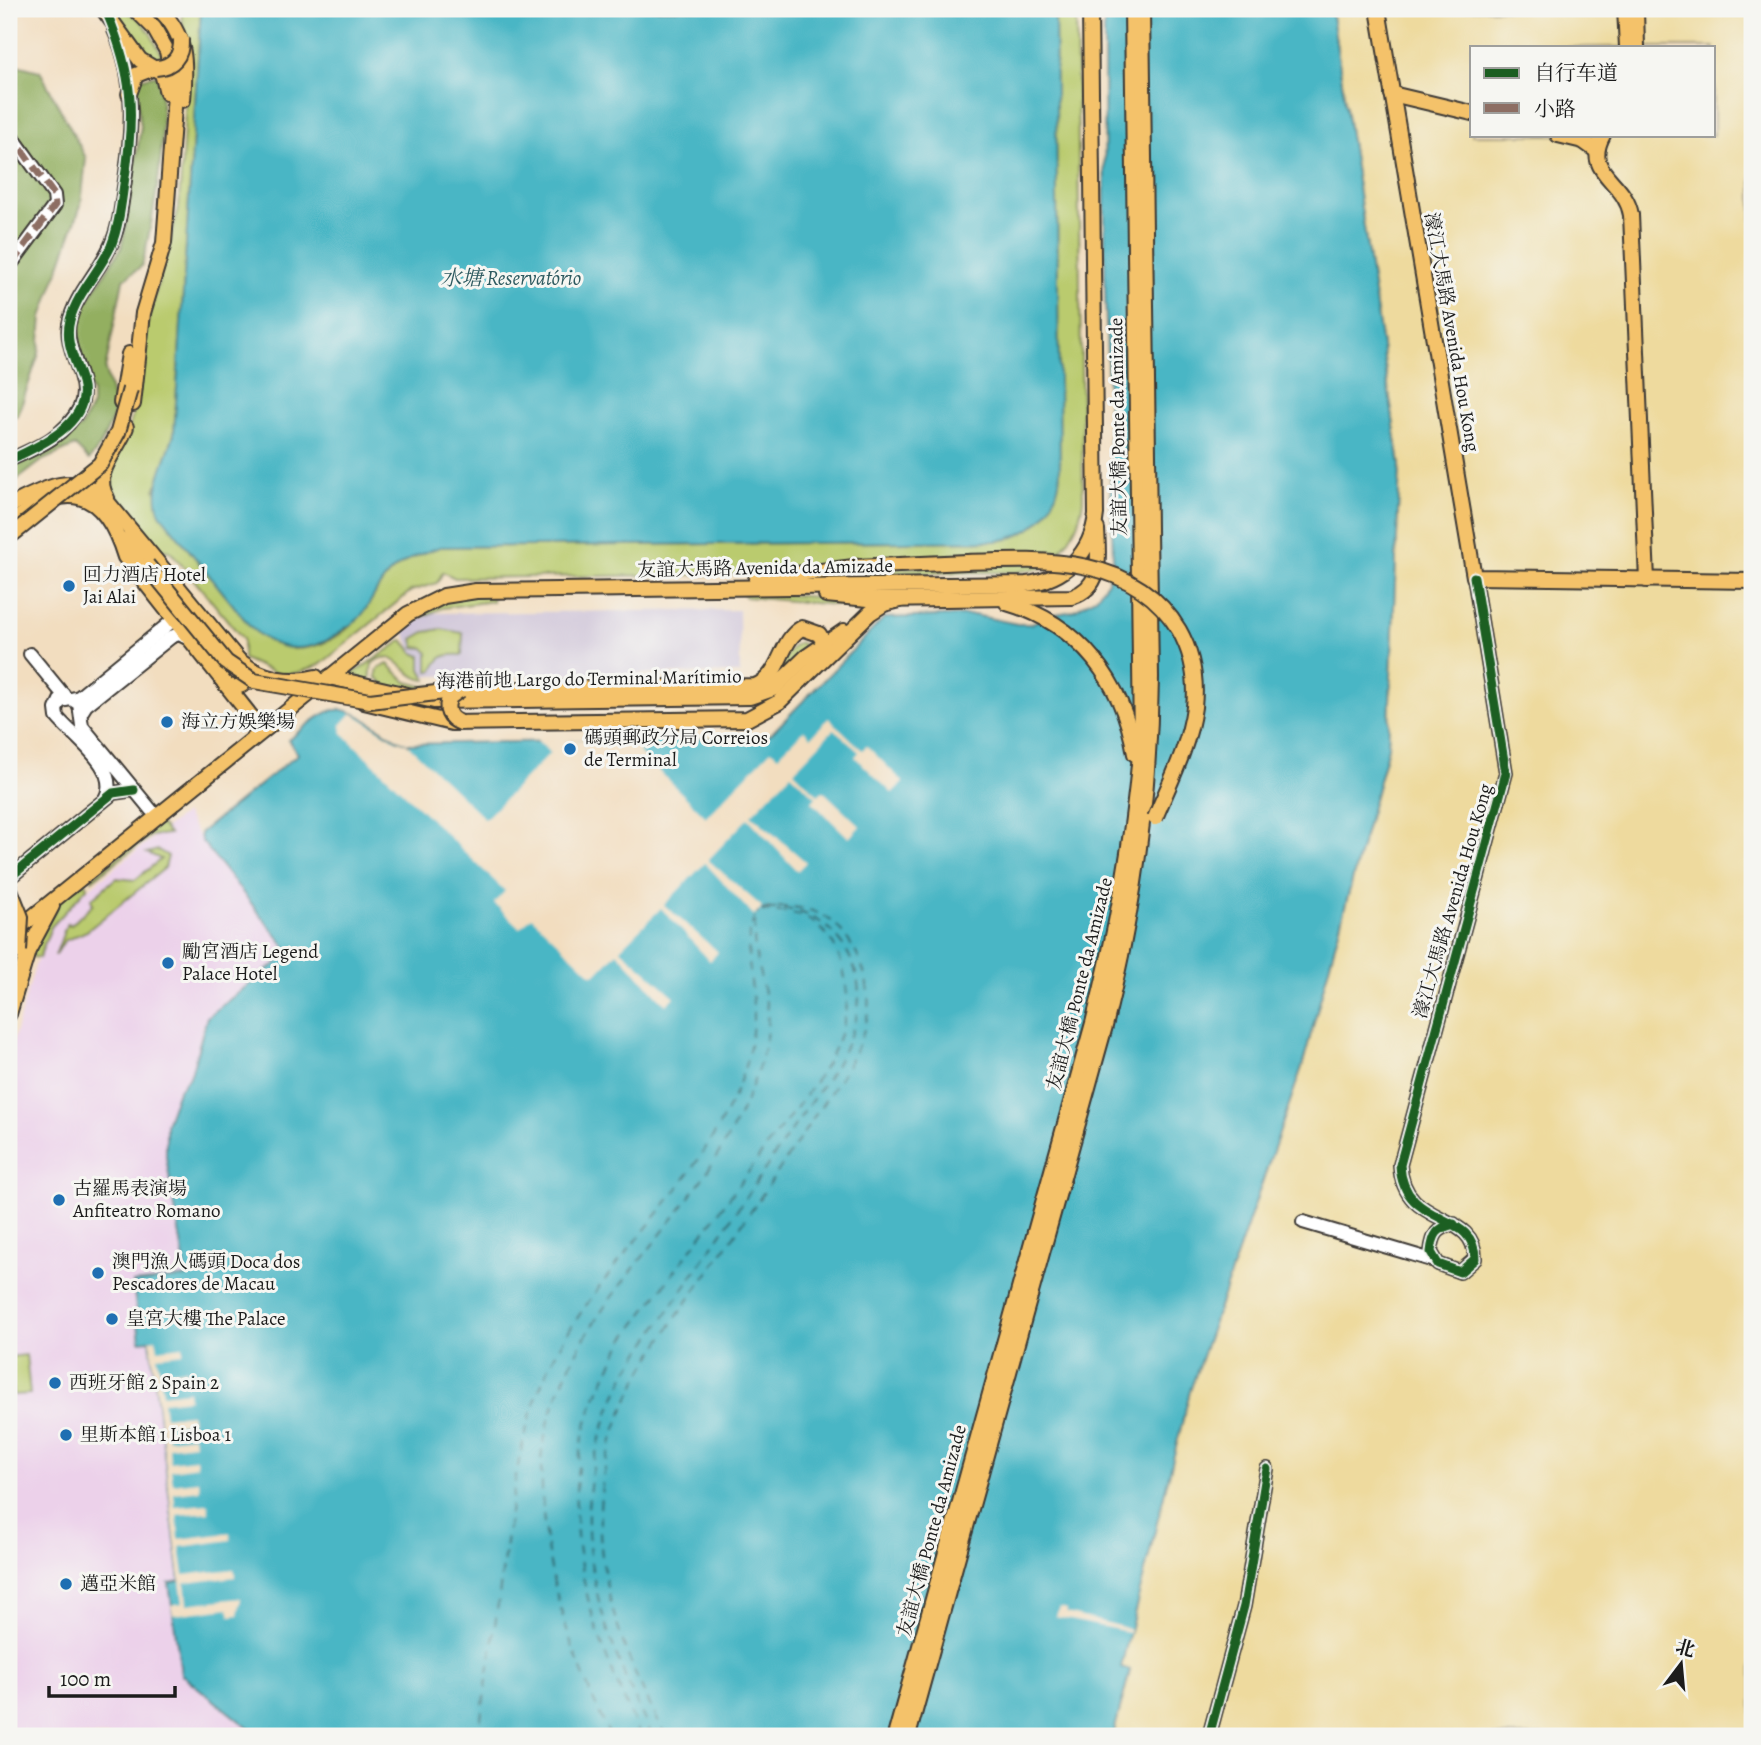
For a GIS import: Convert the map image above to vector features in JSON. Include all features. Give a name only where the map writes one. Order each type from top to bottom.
[{"type":"main road","points":[[9,537],[100,464],[118,432],[130,389],[143,313],[166,215],[174,76],[159,35],[135,9]]},
{"type":"main road","points":[[9,506],[86,468],[97,458],[111,434],[126,380],[133,319],[178,194],[186,67],[181,39],[159,9]]},
{"type":"main road","name":"友誼大馬路 Avenida da Amizade","points":[[756,583],[1032,575],[1062,562],[1080,540],[1087,513],[1081,9]]},
{"type":"main road","name":"友誼大馬路 Avenida da Amizade","points":[[9,936],[411,601],[451,585],[1039,582],[1057,576],[1077,560],[1090,539],[1096,514],[1090,9]]},
{"type":"main road","name":"友誼大橋 Ponte da Amizade","points":[[895,1736],[1115,937],[1136,801],[1141,690],[1132,9]]},
{"type":"main road","name":"友誼大橋 Ponte da Amizade","points":[[908,1736],[1105,1026],[1127,939],[1139,863],[1151,753],[1142,9]]},
{"type":"main road","name":"濠江大馬路 Avenida Hou Kong","points":[[1378,9],[1474,577]]},
{"type":"main road","points":[[1625,9],[1627,46]]},
{"type":"main road","points":[[1636,9],[1637,46]]},
{"type":"main road","points":[[105,11],[141,61],[164,76],[167,87],[160,241]]},
{"type":"main road","points":[[129,94],[134,76],[142,70],[168,65],[177,58],[181,39]]},
{"type":"main road","points":[[1392,94],[1470,113]]},
{"type":"main road","points":[[1562,136],[1583,141],[1597,151]]},
{"type":"main road","points":[[1604,136],[1597,151],[1601,169],[1628,198],[1631,215],[1647,580]]},
{"type":"main road","points":[[136,361],[134,398],[123,437],[102,474],[101,487],[147,565]]},
{"type":"main road","points":[[53,486],[77,483],[93,488],[111,504],[245,668],[245,680],[236,687],[225,684]]},
{"type":"main road","points":[[9,525],[41,501],[69,496],[96,504],[118,537],[147,565],[239,673],[264,685],[380,701],[461,690],[751,686],[771,676],[796,631],[805,628],[819,634],[824,645]]},
{"type":"main road","points":[[756,583],[900,600],[1066,598],[1083,592],[1095,579],[1098,568],[1096,514]]},
{"type":"main road","points":[[118,537],[125,557],[257,724]]},
{"type":"main road","points":[[756,583],[854,566],[1049,560],[1104,571],[1131,582],[1151,596],[1181,634],[1194,676],[1193,713],[1184,747],[1139,863]]},
{"type":"main road","points":[[1474,577],[1752,581]]},
{"type":"main road","points":[[991,599],[1019,606],[1065,630],[1090,652],[1110,680],[1125,712],[1133,741],[1136,801]]},
{"type":"main road","points":[[330,694],[461,723],[741,720],[770,710],[789,693],[811,661],[884,604],[900,600]]},
{"type":"main road","name":"海港前地 Largo do Terminal Marítimio","points":[[234,656],[267,677],[293,681],[323,677],[434,701],[750,697],[773,689],[811,661],[824,645],[866,617]]},
{"type":"main road","points":[[788,643],[796,638],[804,640],[809,648],[811,661]]},
{"type":"main road","name":"友誼大馬路 Avenida da Amizade","points":[[9,926],[15,916],[257,724],[323,677]]},
{"type":"main road","points":[[461,690],[451,695],[447,708],[452,718],[461,723]]},
{"type":"main road","points":[[9,880],[21,917],[14,963]]},
{"type":"main road","points":[[9,1014],[32,942],[64,891]]},
{"type":"main road","points":[[9,926],[18,939],[9,987]]},
{"type":"street","points":[[9,460],[53,438],[77,412],[82,400],[82,382],[69,348],[68,329],[74,311],[110,247],[119,221],[133,128],[122,49],[105,11]]},
{"type":"street","points":[[9,132],[54,195],[55,205],[9,267]]},
{"type":"street","points":[[9,342],[9,354]]},
{"type":"street","name":"濠江大馬路 Avenida Hou Kong","points":[[1454,1224],[1416,1205],[1404,1189],[1400,1175],[1401,1153],[1506,773],[1474,577]]},
{"type":"street","points":[[66,698],[79,697],[171,622],[172,615]]},
{"type":"street","points":[[66,724],[76,722],[86,705],[171,637],[179,634],[187,638]]},
{"type":"street","points":[[30,654],[66,698],[79,704],[82,726],[151,810]]},
{"type":"street","points":[[66,698],[56,713],[108,776],[108,792],[101,804]]},
{"type":"street","points":[[9,880],[101,804],[121,790],[134,790]]},
{"type":"street","points":[[1303,1222],[1435,1261],[1447,1270],[1461,1272],[1475,1259],[1472,1240],[1454,1224],[1441,1227],[1436,1232],[1431,1252],[1435,1261]]},
{"type":"street","points":[[1209,1736],[1244,1606],[1267,1469]]},
{"type":"shaded area","points":[[739,610],[740,673],[423,676],[404,631],[427,613]]},
{"type":"shaded area","name":"澳門漁人碼頭 Doca dos Pescadores de Macau","points":[[185,813],[201,840],[286,946],[283,958],[203,1026],[191,1074],[178,1091],[166,1157],[187,1277],[133,1283],[156,1339],[179,1539],[185,1678],[252,1731],[248,1736],[9,1736],[9,1055],[40,949],[51,925],[63,908]]},
{"type":"green space","points":[[110,9],[122,10],[139,19],[151,34],[166,63],[147,63]]},
{"type":"green space","points":[[181,9],[201,9],[174,434],[155,490],[293,649],[321,644],[346,630],[360,616],[391,572],[402,563],[440,547],[998,541],[1011,538],[1032,526],[1041,518],[1054,498],[1060,474],[1055,9],[1076,9],[1083,500],[1073,533],[1060,551],[877,558],[798,571],[455,578],[443,572],[437,583],[411,591],[321,664],[301,672],[280,675],[243,659],[243,639],[170,551],[155,549],[107,481],[109,466],[126,438],[137,401],[144,335],[179,207],[188,67]]},
{"type":"green space","points":[[9,63],[40,71],[86,158],[81,205],[42,317],[39,353],[18,415],[9,420]]},
{"type":"green space","points":[[157,75],[161,96],[162,144],[151,221],[142,266],[123,280],[105,370],[116,411],[100,446],[89,460],[75,446],[43,460],[9,486],[9,467],[40,453],[81,427],[92,405],[92,393],[78,352],[77,325],[80,313],[121,248],[141,126],[135,88],[138,79]]},
{"type":"green space","points":[[1047,563],[1041,568],[1017,572],[866,574],[868,569]]},
{"type":"green space","points":[[493,591],[492,601],[442,608],[413,621],[371,653],[370,648],[443,598]]},
{"type":"green space","points":[[742,592],[859,600],[848,606],[746,597]]},
{"type":"green space","points":[[441,629],[463,633],[462,655],[444,657],[433,671],[428,671],[428,653],[424,648],[415,647],[413,639],[425,632]]},
{"type":"green space","points":[[403,640],[414,653],[421,656],[421,669],[427,680],[412,675],[387,658],[372,664],[370,681],[351,675]]},
{"type":"green space","points":[[800,642],[805,646],[805,651],[772,685],[756,693],[434,696],[386,686],[376,677],[378,669],[388,664],[407,682],[423,686],[560,683],[560,693],[755,691],[772,679],[789,651]]},
{"type":"green space","points":[[160,824],[169,834],[151,836],[92,880],[92,877]]},
{"type":"green space","points":[[158,850],[168,856],[165,868],[87,931],[64,941],[55,956],[67,923],[71,925],[93,904],[91,899],[116,878],[135,880],[161,859],[147,853]]},
{"type":"green space","points":[[86,882],[87,888],[51,927],[39,958],[29,956],[63,896]]},
{"type":"green space","points":[[26,1355],[30,1394],[13,1395],[12,1386],[9,1386],[9,1357]]},
{"type":"sand","points":[[1331,9],[1752,9],[1752,1736],[1113,1736],[1130,1671],[1120,1668],[1190,1391],[1302,1067],[1388,747],[1400,465]]},
{"type":"water","name":"水塘 Reservatório","points":[[201,9],[1055,9],[1060,474],[1049,509],[1033,527],[998,541],[440,547],[409,560],[392,571],[359,618],[332,637],[308,647],[295,648],[271,642],[249,625],[160,514],[157,504],[160,474],[174,434]]},
{"type":"water","points":[[1104,9],[1331,9],[1400,465],[1388,747],[1302,1067],[1190,1391],[1121,1667],[1130,1670],[1113,1736],[248,1736],[252,1731],[181,1674],[169,1583],[180,1581],[150,1340],[140,1341],[133,1283],[187,1277],[166,1157],[166,1124],[178,1091],[191,1074],[207,1017],[283,958],[285,946],[201,840],[200,833],[298,754],[288,740],[328,712],[348,711],[358,715],[407,744],[764,737],[772,733],[884,618],[974,615],[1030,624],[1051,615],[1073,611],[1096,597],[1108,581],[1113,558],[1105,290]]},
{"type":"pier","points":[[352,713],[395,740],[407,744],[485,819],[550,753],[537,740],[652,740],[639,752],[706,817],[771,750],[778,756],[804,730],[811,737],[829,718],[862,750],[867,746],[903,782],[892,793],[855,757],[859,752],[834,729],[794,771],[818,795],[823,791],[860,826],[849,838],[812,802],[816,797],[791,774],[751,815],[806,862],[797,871],[748,818],[708,860],[762,907],[754,916],[705,863],[664,905],[718,952],[710,961],[661,908],[620,949],[675,997],[666,1005],[617,952],[597,973],[591,974],[532,917],[520,928],[494,903],[505,891],[342,733],[341,725]]},
{"type":"pier","points":[[156,1339],[158,1349],[183,1346],[183,1353],[157,1356],[160,1372],[185,1369],[186,1376],[161,1379],[163,1394],[188,1391],[189,1399],[163,1402],[165,1417],[191,1414],[192,1422],[166,1425],[168,1439],[193,1436],[194,1444],[169,1447],[170,1462],[196,1459],[197,1466],[171,1470],[173,1484],[199,1481],[200,1490],[174,1493],[175,1507],[208,1504],[209,1512],[177,1515],[179,1539],[230,1533],[231,1540],[180,1547],[184,1575],[234,1569],[235,1577],[185,1583],[187,1604],[241,1598],[238,1615],[230,1616],[228,1608],[173,1615],[171,1605],[183,1603],[150,1340]]},
{"type":"pier","points":[[1059,1607],[1066,1609],[1066,1613],[1130,1629],[1129,1632],[1056,1617]]},
{"type":"ferry route","points":[[666,1736],[635,1672],[611,1604],[600,1534],[606,1463],[624,1408],[651,1357],[836,1084],[852,1058],[867,1018],[868,993],[863,969],[852,946],[837,926],[820,914],[800,908],[778,907],[758,911]]},
{"type":"ferry route","points":[[652,1736],[612,1643],[598,1599],[590,1556],[588,1512],[593,1467],[606,1420],[628,1370],[834,1068],[857,1016],[859,988],[855,969],[847,951],[835,935],[804,914],[786,909],[766,910]]},
{"type":"ferry route","points":[[641,1736],[609,1662],[585,1587],[578,1548],[578,1470],[588,1418],[623,1341],[813,1085],[840,1035],[845,1018],[847,991],[836,949],[819,927],[803,916],[761,911]]},
{"type":"ferry route","points":[[610,1736],[572,1646],[554,1584],[544,1520],[542,1451],[560,1388],[578,1349],[614,1294],[704,1176],[734,1125],[751,1088],[767,1032],[767,1010],[754,937],[758,912]]},
{"type":"ferry route","points":[[478,1736],[513,1491],[533,1408],[542,1382],[574,1322],[697,1161],[736,1091],[751,1040],[753,996],[748,948],[756,915]]},
{"type":"marked path","points":[[9,132],[54,195],[55,205],[9,267]]},
{"type":"marked path","points":[[9,342],[9,354]]},
{"type":"cycle path","points":[[9,460],[60,432],[79,410],[83,397],[82,382],[68,336],[70,320],[114,238],[121,208],[130,138],[127,77],[123,57],[107,13]]},
{"type":"cycle path","points":[[1454,1224],[1448,1226],[1444,1228],[1437,1233],[1431,1252],[1438,1264],[1460,1272],[1475,1259],[1472,1243],[1464,1232],[1452,1224],[1425,1210],[1413,1200],[1404,1185],[1400,1165],[1506,773],[1474,577]]},
{"type":"cycle path","points":[[9,878],[113,793],[134,790]]},
{"type":"cycle path","points":[[1209,1736],[1244,1606],[1267,1469]]},
{"type":"place","name":"回力酒店 Hotel Jai Alai","points":[[69,586]]},
{"type":"place","name":"海立方娛樂場","points":[[167,722]]},
{"type":"place","name":"碼頭郵政分局 Correios de Terminal","points":[[570,749]]},
{"type":"place","name":"勵宮酒店 Legend Palace Hotel","points":[[168,963]]},
{"type":"place","name":"古羅馬表演場 Anfiteatro Romano","points":[[59,1200]]},
{"type":"place","name":"澳門漁人碼頭 Doca dos Pescadores de Macau","points":[[98,1273]]},
{"type":"place","name":"皇宮大樓 The Palace","points":[[112,1319]]},
{"type":"place","name":"西班牙館 2 Spain 2","points":[[55,1383]]},
{"type":"place","name":"里斯本館 1 Lisboa 1","points":[[66,1435]]},
{"type":"place","name":"邁亞米館","points":[[66,1584]]}]
